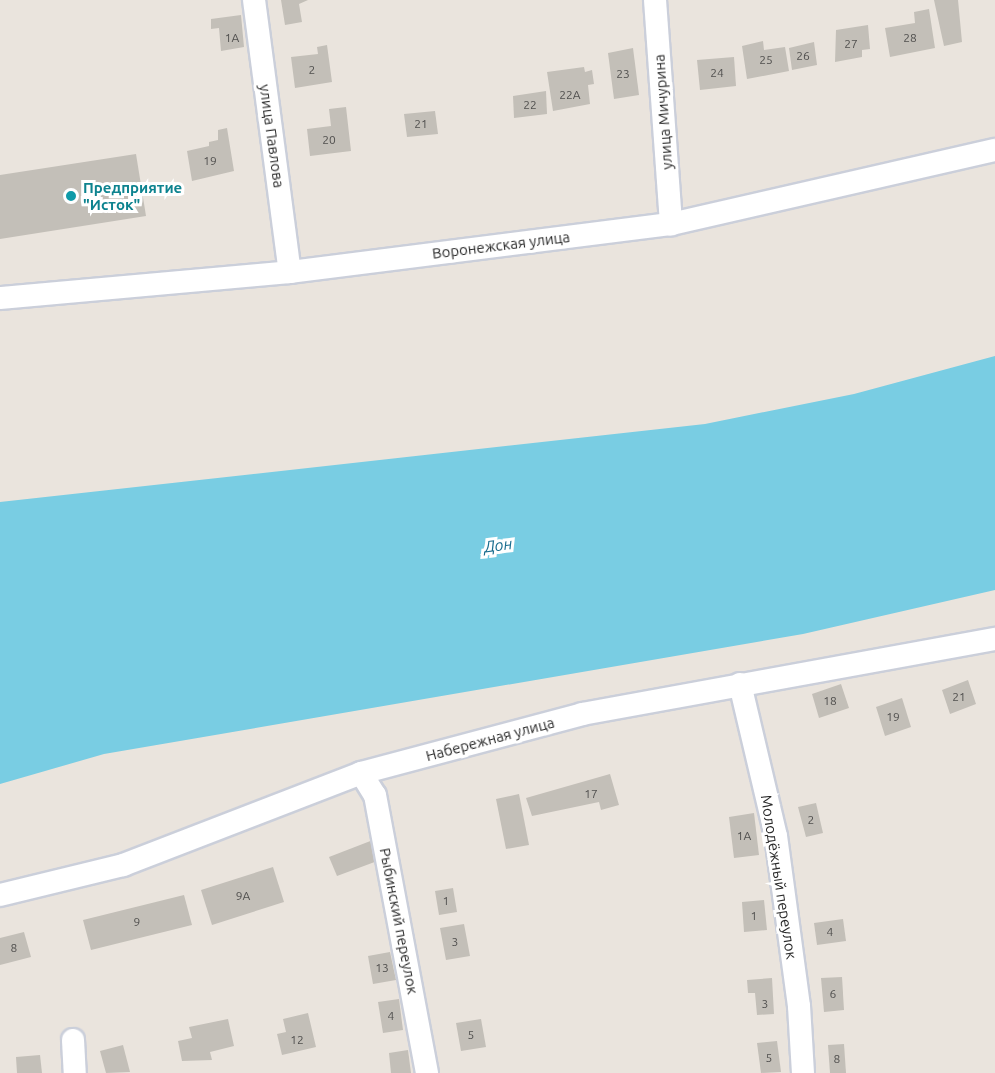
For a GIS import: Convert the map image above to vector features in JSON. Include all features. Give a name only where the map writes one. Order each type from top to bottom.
[{"type":"street","name":"улица Павлова","points":[[254,0],[290,272]]},
{"type":"street","name":"улица Мичурина","points":[[655,0],[671,224]]},
{"type":"street","name":"Воронежская улица","points":[[0,298],[290,272],[671,224],[995,150]]},
{"type":"street","name":"Набережная улица","points":[[0,895],[123,865],[361,773],[582,714],[995,639]]},
{"type":"street","name":"Молодёжный переулок","points":[[740,684],[776,836],[799,1006],[803,1073]]},
{"type":"street","name":"Рыбинский переулок","points":[[361,773],[375,795],[427,1073]]},
{"type":"street","points":[[73,1040],[75,1073]]},
{"type":"water","name":"Дон","points":[[995,356],[995,590],[803,634],[104,754],[0,784],[0,502],[705,424],[854,394]]},
{"type":"building","points":[[281,0],[308,0],[299,4],[302,22],[285,25]]},
{"type":"building","points":[[934,0],[958,0],[962,42],[944,46]]},
{"type":"building","points":[[929,9],[935,48],[890,57],[885,28],[915,23],[914,12]]},
{"type":"building","points":[[241,15],[244,47],[221,51],[219,28],[211,29],[211,19]]},
{"type":"building","points":[[868,25],[870,49],[862,50],[862,57],[835,62],[836,30]]},
{"type":"building","points":[[763,41],[764,50],[785,47],[789,71],[747,79],[742,46]]},
{"type":"building","points":[[814,42],[817,65],[792,70],[789,48]]},
{"type":"building","points":[[327,45],[332,82],[295,88],[291,57],[318,54],[317,47]]},
{"type":"building","points":[[633,48],[639,95],[614,99],[608,53]]},
{"type":"building","points":[[734,57],[736,86],[700,90],[697,60]]},
{"type":"building","points":[[584,67],[585,72],[592,70],[594,84],[588,85],[590,104],[553,111],[547,72]]},
{"type":"building","points":[[546,91],[547,114],[514,118],[513,96]]},
{"type":"building","points":[[346,107],[351,151],[310,156],[307,129],[331,126],[329,109]]},
{"type":"building","points":[[435,111],[438,134],[407,137],[404,114]]},
{"type":"building","points":[[227,128],[234,171],[192,181],[187,151],[209,146],[209,142],[218,140],[218,130]]},
{"type":"building","name":"Предприятие \"Исток\"","points":[[136,154],[146,216],[0,239],[0,175]]},
{"type":"building","points":[[968,680],[976,704],[950,714],[942,690]]},
{"type":"building","points":[[841,684],[849,708],[819,718],[812,694]]},
{"type":"building","points":[[902,698],[911,727],[885,736],[876,707]]},
{"type":"building","points":[[610,774],[619,805],[601,810],[599,802],[532,816],[526,798]]},
{"type":"building","points":[[519,794],[529,845],[506,849],[496,799]]},
{"type":"building","points":[[816,803],[823,833],[806,837],[798,807]]},
{"type":"building","points":[[754,813],[759,855],[734,858],[729,817]]},
{"type":"building","points":[[373,840],[380,860],[337,876],[329,857]]},
{"type":"building","points":[[273,867],[284,902],[212,925],[201,890]]},
{"type":"building","points":[[453,888],[457,912],[439,915],[435,891]]},
{"type":"building","points":[[184,895],[192,925],[91,950],[83,920]]},
{"type":"building","points":[[764,900],[767,930],[744,932],[742,902]]},
{"type":"building","points":[[843,919],[846,941],[817,945],[814,923]]},
{"type":"building","points":[[464,924],[470,956],[446,960],[440,928]]},
{"type":"building","points":[[24,932],[31,957],[0,965],[0,938]]},
{"type":"building","points":[[390,952],[396,980],[373,984],[368,956]]},
{"type":"building","points":[[842,977],[844,1010],[824,1012],[821,978]]},
{"type":"building","points":[[772,978],[774,1014],[757,1015],[755,993],[748,993],[747,980]]},
{"type":"building","points":[[399,999],[403,1030],[383,1033],[378,1002]]},
{"type":"building","points":[[308,1013],[316,1047],[282,1055],[277,1034],[286,1032],[283,1019]]},
{"type":"building","points":[[228,1019],[234,1046],[210,1052],[212,1060],[182,1061],[178,1041],[192,1038],[189,1027]]},
{"type":"building","points":[[481,1019],[486,1047],[461,1051],[456,1023]]},
{"type":"building","points":[[777,1041],[781,1072],[761,1073],[757,1043]]},
{"type":"building","points":[[844,1044],[846,1073],[830,1073],[828,1045]]},
{"type":"building","points":[[123,1045],[130,1072],[106,1073],[100,1051]]},
{"type":"building","points":[[408,1050],[411,1073],[391,1073],[389,1053]]},
{"type":"building","points":[[40,1055],[42,1073],[17,1073],[16,1057]]},
{"type":"place","name":"Предприятие \"Исток\"","points":[[71,196]]}]
